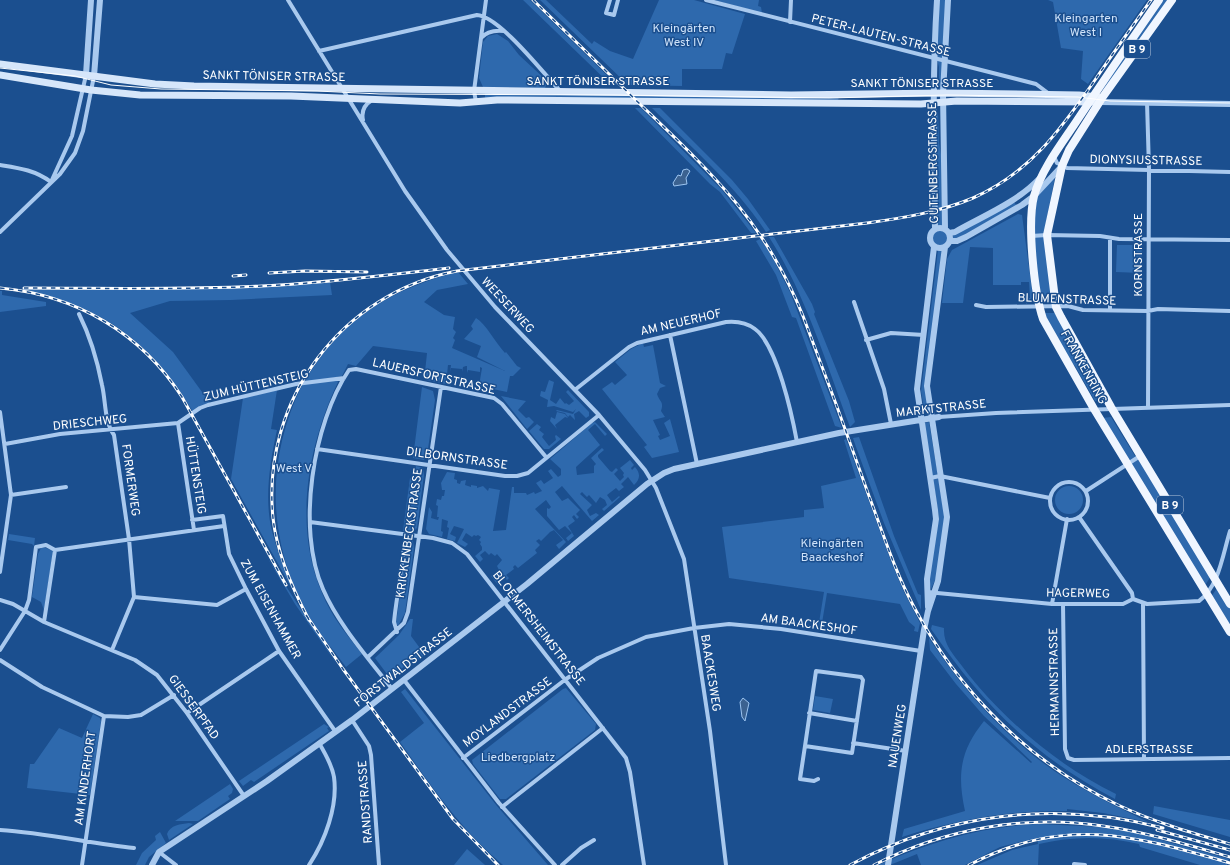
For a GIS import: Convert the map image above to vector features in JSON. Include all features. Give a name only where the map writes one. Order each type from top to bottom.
[{"type":"main road","name":"B 9","points":[[1091,99],[1159,0]]},
{"type":"main road","name":"B 9","points":[[1101,100],[1172,0]]},
{"type":"main road","name":"SANKT TÖNISER STRASSE","points":[[0,64],[155,84],[194,86],[341,87],[474,91],[791,95],[943,93],[1050,95],[1101,100]]},
{"type":"main road","name":"SANKT TÖNISER STRASSE","points":[[0,75],[88,90],[140,95],[291,96],[476,103],[497,100],[933,104],[1091,99]]},
{"type":"main road","name":"FRANKENRING","points":[[1091,99],[1054,156],[1043,175],[1034,196],[1030,216],[1030,236],[1040,308],[1043,319],[1094,409],[1230,632]]},
{"type":"main road","name":"FRANKENRING","points":[[1101,100],[1069,150],[1062,166],[1047,234],[1056,307],[1112,409],[1230,604]]},
{"type":"street","points":[[51,182],[72,136],[88,90],[90,75],[91,0]]},
{"type":"street","name":"WEESERWEG","points":[[288,0],[410,198],[463,270],[500,313],[576,389],[652,480],[656,488]]},
{"type":"street","points":[[476,103],[474,91],[486,0]]},
{"type":"street","points":[[610,0],[606,13],[614,15],[618,0]]},
{"type":"street","name":"PETER-LAUTEN-STRASSE","points":[[706,0],[944,62],[1036,84],[1050,95]]},
{"type":"street","points":[[790,22],[791,0]]},
{"type":"street","name":"GUTENBERGSTRASSE","points":[[935,229],[933,59],[937,0]]},
{"type":"street","name":"GUTENBERGSTRASSE","points":[[947,231],[943,93],[948,0]]},
{"type":"street","points":[[0,232],[60,174],[76,150],[83,131],[100,1]]},
{"type":"street","points":[[319,51],[477,15],[483,16],[504,31],[561,92]]},
{"type":"street","points":[[480,42],[486,33],[497,30],[504,31]]},
{"type":"street","points":[[363,122],[363,110],[372,100]]},
{"type":"street","points":[[1101,100],[1113,102],[1230,104]]},
{"type":"street","name":"KORNSTRASSE","points":[[1147,102],[1149,169],[1148,408]]},
{"type":"street","points":[[950,241],[957,241],[966,237],[1017,208],[1034,196],[1062,166],[1057,163],[1054,156]]},
{"type":"street","points":[[0,165],[31,170],[39,173],[51,182]]},
{"type":"street","name":"DIONYSIUSSTRASSE","points":[[1062,166],[1067,168],[1230,172]]},
{"type":"street","points":[[921,420],[917,389],[934,247],[929,238],[931,232],[935,229],[955,232],[1031,188],[1043,175]]},
{"type":"street","points":[[947,231],[950,241]]},
{"type":"street","points":[[1030,236],[1047,234],[1110,238],[1230,240]]},
{"type":"street","points":[[1110,238],[1110,310]]},
{"type":"street","points":[[935,418],[928,395],[928,380],[945,247],[950,241]]},
{"type":"street","points":[[934,247],[945,247]]},
{"type":"street","points":[[854,302],[884,389],[891,424]]},
{"type":"street","name":"BLUMENSTRASSE","points":[[976,305],[986,307],[1040,308],[1068,306],[1083,310],[1148,311],[1158,309],[1230,311]]},
{"type":"street","name":"FORMERWEG","points":[[79,314],[91,338],[110,430],[114,435],[129,540],[134,597],[112,650]]},
{"type":"street","name":"AM NEUERHOF","points":[[576,389],[629,347],[645,340],[670,336],[726,322],[741,322],[756,329],[763,336],[768,345],[786,393],[797,442]]},
{"type":"street","points":[[866,340],[891,333],[924,335]]},
{"type":"street","points":[[670,336],[697,464]]},
{"type":"street","name":"LAUERSFORTSTRASSE","points":[[344,378],[349,370],[356,369],[498,400],[546,457]]},
{"type":"street","points":[[344,378],[330,405],[317,449],[310,501],[310,522],[314,556],[322,588],[331,606],[392,689]]},
{"type":"street","name":"ZUM HÜTTENSTEIG","points":[[178,423],[208,404],[296,384],[344,378]]},
{"type":"street","name":"KRICKENBECKSTRASSE","points":[[368,657],[397,632],[404,623],[408,612],[441,387]]},
{"type":"street","name":"MARKTSTRASSE","points":[[660,475],[697,464],[797,442],[891,424],[935,418],[974,414],[1230,405]]},
{"type":"street","points":[[0,412],[11,496],[0,572]]},
{"type":"street","name":"DILBORNSTRASSE","points":[[317,449],[517,476],[528,473],[599,415]]},
{"type":"street","name":"NAUENWEG","points":[[888,865],[921,651],[928,611],[938,581],[947,517],[940,476],[935,418]]},
{"type":"street","name":"NAUENWEG","points":[[921,420],[936,519],[927,579],[928,611]]},
{"type":"street","name":"DRIESCHWEG","points":[[5,444],[60,434],[178,423]]},
{"type":"street","name":"HÜTTENSTEIG","points":[[178,423],[194,530]]},
{"type":"street","points":[[1086,491],[1140,456]]},
{"type":"street","name":"FORSTWALDSTRASSE","points":[[152,865],[160,852],[244,796],[352,720],[505,601],[660,475]]},
{"type":"street","points":[[930,478],[940,476],[1050,498]]},
{"type":"street","points":[[1065,482],[1075,483],[1086,491],[1088,506],[1079,517],[1067,520],[1054,512],[1050,498],[1054,490],[1065,482]]},
{"type":"street","points":[[11,496],[66,487]]},
{"type":"street","name":"BAACKESWEG","points":[[656,488],[684,559],[710,731],[726,865]]},
{"type":"street","points":[[0,650],[25,611],[29,600],[36,547],[46,546],[55,550],[224,526],[223,516],[192,520]]},
{"type":"street","points":[[1079,517],[1132,593],[1134,599],[1143,603],[1199,601],[1215,579],[1230,531]]},
{"type":"street","points":[[1052,604],[1067,520]]},
{"type":"street","name":"BLOEMERSHEIMSTRASSE","points":[[310,522],[420,536],[452,543],[467,554],[626,758],[630,772],[644,865]]},
{"type":"street","name":"ZUM EISENHAMMER","points":[[224,526],[229,554],[279,651],[335,731]]},
{"type":"street","name":"KRICKENBECKSTRASSE","points":[[397,632],[394,622],[406,534]]},
{"type":"street","points":[[44,622],[55,550]]},
{"type":"street","points":[[134,597],[217,605],[246,589]]},
{"type":"street","name":"HAGERWEG","points":[[927,592],[1052,604],[1123,604],[1134,599]]},
{"type":"street","name":"GIESSERPFAD","points":[[0,600],[25,611],[44,622],[135,660],[157,675],[188,713],[244,796]]},
{"type":"street","points":[[1143,603],[1144,759]]},
{"type":"street","name":"HERMANNSTRASSE","points":[[1063,604],[1065,749],[1068,758]]},
{"type":"street","name":"AM BAACKESHOF","points":[[694,628],[729,624],[760,626],[921,651]]},
{"type":"street","name":"MOYLANDSTRASSE","points":[[463,758],[566,680],[598,658],[646,637],[694,628]]},
{"type":"street","points":[[188,713],[279,651]]},
{"type":"street","points":[[0,660],[42,687],[104,716],[128,717],[141,715],[174,695]]},
{"type":"street","points":[[805,746],[852,753],[863,680],[861,677],[816,671],[800,779],[814,781],[818,779]]},
{"type":"street","points":[[404,680],[502,807],[555,865]]},
{"type":"street","points":[[810,713],[857,721]]},
{"type":"street","name":"AM KINDERHORT","points":[[84,843],[87,835],[104,716]]},
{"type":"street","name":"RANDSTRASSE","points":[[352,720],[369,746],[371,755],[379,865]]},
{"type":"street","points":[[502,807],[603,728]]},
{"type":"street","points":[[309,865],[323,837],[330,816],[334,794],[334,776],[329,760],[319,743]]},
{"type":"street","points":[[853,744],[906,751]]},
{"type":"street","name":"ADLERSTRASSE","points":[[1068,758],[1074,760],[1230,758]]},
{"type":"street","name":"AM KINDERHORT","points":[[0,830],[34,832],[84,843],[134,848]]},
{"type":"street","points":[[562,865],[581,848],[594,840]]},
{"type":"street","points":[[82,865],[84,843]]},
{"type":"street","points":[[160,852],[176,865]]},
{"type":"street","points":[[1074,864],[1085,865]]},
{"type":"green space","points":[[523,0],[530,0],[617,85],[611,85]]},
{"type":"green space","name":"Kleingärten West IV","points":[[540,0],[546,0],[592,44],[594,41],[610,51],[633,59],[659,0],[694,0],[745,14],[732,54],[726,53],[722,69],[682,69],[682,86],[628,85]]},
{"type":"green space","points":[[714,0],[759,0],[758,6],[761,7],[762,13]]},
{"type":"green space","points":[[939,0],[947,0],[941,89],[939,89],[939,67],[936,55]]},
{"type":"green space","name":"Kleingarten West I","points":[[1048,0],[1147,0],[1088,84],[1081,79],[1083,51],[1061,48],[1053,2]]},
{"type":"green space","points":[[1162,0],[1168,0],[1104,91],[1102,90]]},
{"type":"green space","points":[[497,34],[508,41],[519,55],[546,80],[547,83],[545,88],[483,87],[479,78],[483,42],[488,36]]},
{"type":"green space","points":[[485,93],[839,96],[838,101],[485,98]]},
{"type":"green space","points":[[635,108],[641,108],[722,190],[756,233],[751,233],[720,192],[710,184]]},
{"type":"green space","points":[[652,108],[660,108],[732,180],[748,199],[770,230],[766,232],[727,183]]},
{"type":"green space","points":[[935,112],[938,112],[941,155],[942,226],[937,226]]},
{"type":"green space","points":[[1055,177],[1044,232],[1052,302],[1042,302],[1034,247],[1033,217],[1038,195]]},
{"type":"green space","points":[[1014,202],[1017,206],[960,237],[953,239],[953,234]]},
{"type":"green space","points":[[1018,214],[1022,215],[1033,297],[1026,304],[1026,298],[1030,298],[1029,282],[1021,282],[1021,285],[993,285],[993,248],[970,247],[963,303],[942,303],[947,259],[952,250]]},
{"type":"green space","points":[[940,229],[946,232],[949,238],[946,244],[940,247],[934,244],[931,238],[934,232]]},
{"type":"green space","points":[[769,237],[774,237],[812,304],[815,312],[814,314],[849,401],[855,422],[850,427],[804,305],[782,259]]},
{"type":"green space","points":[[760,239],[769,251],[790,292],[842,428],[835,426],[796,318],[792,317],[776,275],[756,241]]},
{"type":"green space","points":[[1117,245],[1142,245],[1141,273],[1116,272]]},
{"type":"green space","points":[[938,250],[942,251],[931,340],[929,409],[924,409],[921,391]]},
{"type":"green space","points":[[458,272],[468,284],[437,290],[424,302],[444,315],[455,317],[453,329],[456,332],[453,338],[455,340],[452,348],[505,371],[477,357],[481,346],[464,339],[473,329],[471,326],[476,318],[483,324],[505,353],[506,352],[517,366],[521,368],[513,376],[510,376],[507,392],[479,386],[482,368],[480,367],[480,372],[468,370],[467,373],[466,366],[463,367],[462,372],[462,369],[451,368],[450,372],[451,365],[448,365],[446,384],[426,380],[425,372],[427,353],[373,346],[356,366],[348,364],[342,376],[304,383],[333,341],[369,310],[410,288],[433,279]]},
{"type":"green space","points":[[330,282],[332,295],[231,300],[170,301],[130,313],[173,352],[210,403],[193,412],[161,366],[142,347],[122,331],[101,317],[77,306],[51,297],[23,290],[215,288]]},
{"type":"green space","points":[[0,291],[2,291],[2,295],[46,302],[46,306],[0,312]]},
{"type":"green space","points":[[1044,313],[1055,313],[1103,400],[1095,401],[1075,366],[1069,360]]},
{"type":"green space","points":[[643,343],[644,347],[653,345],[660,383],[666,386],[660,388],[657,394],[662,404],[661,411],[665,417],[653,420],[660,435],[658,436],[660,440],[670,436],[664,423],[670,419],[679,452],[652,458],[644,447],[647,445],[602,389],[612,382],[615,385],[627,375],[615,362],[631,349]]},
{"type":"green space","name":"West V","points":[[336,379],[338,382],[319,432],[312,459],[306,513],[308,541],[313,567],[322,593],[335,617],[362,654],[346,667],[309,617],[292,582],[283,554],[278,526],[276,498],[277,469],[282,441],[290,413],[302,385]]},
{"type":"green space","points":[[549,380],[554,382],[550,400],[556,404],[560,398],[565,404],[566,403],[569,405],[574,401],[566,392],[568,390],[589,412],[589,416],[586,418],[579,411],[574,414],[575,420],[570,415],[568,417],[565,413],[556,411],[573,414],[576,409],[573,412],[554,406],[547,407],[548,400],[540,396],[541,391],[545,392]]},
{"type":"green space","points":[[422,387],[433,391],[435,400],[427,456],[424,460],[413,458]]},
{"type":"green space","points":[[277,390],[271,429],[277,430],[270,468],[268,506],[274,538],[292,589],[231,479],[243,398]]},
{"type":"green space","points":[[501,396],[526,401],[518,410],[526,418],[529,417],[534,422],[527,429]]},
{"type":"green space","points":[[557,412],[565,414],[568,418],[565,417],[555,425],[557,429],[550,421],[551,417],[555,419]]},
{"type":"green space","points":[[1111,417],[1135,456],[1141,461],[1211,576],[1204,587],[1102,418]]},
{"type":"green space","points":[[595,422],[607,434],[605,436],[595,424],[588,430],[600,445],[576,467],[577,475],[594,473],[594,466],[596,464],[591,458],[602,448],[604,450],[598,455],[598,457],[610,471],[612,472],[616,468],[618,470],[614,474],[620,481],[624,477],[624,473],[620,468],[630,460],[634,465],[631,468],[632,470],[635,467],[639,474],[639,479],[634,485],[628,477],[621,484],[624,487],[619,491],[616,488],[607,495],[612,502],[619,496],[620,497],[604,511],[602,509],[607,505],[605,500],[600,497],[596,503],[589,495],[587,497],[582,492],[580,494],[592,505],[587,510],[590,516],[596,513],[599,515],[592,521],[562,486],[555,492],[562,501],[568,498],[580,510],[576,514],[579,517],[577,519],[574,515],[572,517],[575,521],[568,526],[574,536],[568,541],[566,538],[572,533],[565,526],[559,530],[547,516],[547,508],[549,509],[551,507],[546,500],[535,509],[566,542],[559,549],[556,545],[563,540],[554,530],[541,541],[539,539],[536,541],[540,545],[535,550],[537,553],[518,568],[515,565],[513,567],[514,569],[506,575],[509,578],[507,580],[503,575],[497,580],[500,584],[498,585],[491,576],[499,570],[497,566],[502,560],[497,554],[495,556],[491,553],[489,555],[485,551],[480,555],[483,559],[480,562],[475,556],[482,550],[480,544],[481,542],[479,540],[481,537],[474,535],[472,537],[466,533],[462,540],[468,544],[465,547],[457,543],[464,529],[454,526],[450,534],[456,537],[455,541],[447,539],[449,528],[447,527],[448,521],[442,519],[442,537],[429,534],[426,529],[429,507],[432,512],[431,518],[438,520],[438,506],[436,505],[437,499],[441,500],[442,496],[444,496],[445,490],[442,490],[441,483],[447,472],[455,473],[454,479],[457,480],[457,483],[460,484],[461,481],[466,480],[465,485],[471,487],[471,485],[477,486],[477,488],[483,486],[488,491],[489,488],[500,490],[493,531],[506,530],[512,487],[514,487],[514,493],[526,493],[527,495],[542,491],[536,483],[541,480],[544,484],[553,478],[548,471],[551,469],[558,477],[561,475],[561,469],[550,459]]},
{"type":"green space","points":[[929,422],[945,518],[936,578],[931,589],[929,579],[939,517],[924,423]]},
{"type":"green space","points":[[537,424],[541,427],[539,430],[544,434],[542,437],[549,446],[556,440],[556,435],[561,439],[549,449],[544,449],[529,431]]},
{"type":"green space","points":[[859,437],[894,536],[918,594],[921,595],[921,610],[884,523],[856,447],[853,438]]},
{"type":"green space","name":"Kleingärten Baackeshof","points":[[846,439],[892,564],[903,590],[920,623],[918,632],[914,631],[915,627],[909,622],[900,604],[827,593],[821,629],[818,629],[824,592],[729,578],[722,527],[804,517],[804,510],[824,508],[821,486],[856,478],[844,440]]},
{"type":"green space","points":[[416,466],[423,468],[424,475],[417,528],[413,532],[403,531],[410,478],[414,478]]},
{"type":"green space","points":[[1069,486],[1075,487],[1079,490],[1082,494],[1082,506],[1079,510],[1075,513],[1069,514],[1063,513],[1059,510],[1056,506],[1055,500],[1056,494],[1059,490],[1063,487]]},
{"type":"green space","points":[[9,534],[35,538],[34,546],[32,544],[8,540]]},
{"type":"green space","points":[[408,540],[413,541],[414,548],[405,613],[398,626],[396,623]]},
{"type":"green space","points":[[41,548],[46,548],[53,551],[44,610],[41,602],[32,597],[38,554]]},
{"type":"green space","points":[[267,557],[336,663],[295,604]]},
{"type":"green space","points":[[1217,588],[1230,607],[1230,629],[1211,597]]},
{"type":"green space","points":[[410,619],[413,619],[411,636],[425,655],[415,662],[411,661],[390,678],[375,658],[399,635]]},
{"type":"green space","points":[[932,625],[944,628],[945,639],[952,653],[977,685],[1012,722],[1052,755],[1094,783],[1116,794],[1115,799],[1059,765],[1012,726],[970,682],[931,629]]},
{"type":"green space","points":[[929,638],[957,678],[973,697],[1007,733],[1025,749],[1075,784],[1148,822],[1103,813],[1067,809],[1067,811],[1025,812],[983,817],[902,837],[904,829],[965,811],[961,786],[962,763],[970,743],[984,721],[1031,763],[1032,762],[984,716],[956,684],[930,650]]},
{"type":"green space","name":"Liedbergplatz","points":[[566,688],[596,724],[595,730],[506,799],[500,799],[473,764],[472,760]]},
{"type":"green space","points":[[405,689],[497,806],[548,865],[503,865],[474,837],[447,807],[400,742],[424,723],[401,692]]},
{"type":"green space","points":[[815,696],[833,699],[830,713],[813,710]]},
{"type":"green space","points":[[93,714],[100,718],[101,721],[90,795],[27,788],[30,764],[34,764],[59,728],[82,738]]},
{"type":"green space","points":[[324,724],[329,727],[327,728],[329,731],[254,782],[251,780],[243,786],[239,781]]},
{"type":"green space","points":[[230,784],[233,789],[232,793],[228,796],[230,799],[198,821],[175,821]]},
{"type":"green space","points":[[1154,806],[1230,820],[1230,837],[1153,814]]},
{"type":"green space","points":[[189,823],[193,824],[169,840],[167,834],[168,831],[176,826]]},
{"type":"green space","points":[[1039,824],[1103,827],[1133,832],[1229,859],[1227,865],[1200,865],[1140,847],[1139,844],[1127,841],[1102,838],[1076,838],[1039,844],[1038,865],[977,865],[1012,850],[1038,844],[1037,838],[1000,847],[965,865],[921,865],[917,854],[890,865],[878,865],[937,842],[997,828]]},
{"type":"green space","points":[[160,832],[166,843],[149,857],[145,865],[136,865],[142,853],[156,840],[155,836]]},
{"type":"green space","points":[[467,849],[485,865],[454,865]]},
{"type":"shaded area","points":[[687,169],[690,171],[686,178],[687,184],[674,186],[673,183],[678,175],[681,176],[683,170]]},
{"type":"shaded area","points":[[743,698],[749,703],[745,721],[742,717],[740,702]]},
{"type":"tram line","points":[[0,68],[75,76],[111,85],[161,89],[317,91],[380,94],[829,98],[947,95],[1078,97],[1110,101],[1230,103]]},
{"type":"railway","points":[[533,0],[693,156],[736,203],[755,227],[788,283],[803,316],[884,538],[907,594],[932,638],[952,668],[975,696],[1000,722],[1027,746],[1055,768],[1086,788],[1145,817],[1230,844]]},
{"type":"railway","points":[[309,620],[286,570],[278,545],[273,518],[273,474],[281,433],[296,394],[317,358],[345,328],[378,302],[416,283],[457,271],[867,223],[908,217],[934,211],[973,198],[993,188],[1011,176],[1028,163],[1043,148],[1070,116],[1151,0]]},
{"type":"railway","points":[[24,288],[173,288],[286,285],[449,268]]},
{"type":"railway","points":[[269,273],[305,271],[367,272]]},
{"type":"railway","points":[[233,276],[246,275]]},
{"type":"railway","points":[[0,288],[28,292],[55,299],[80,309],[104,321],[126,336],[147,354],[166,374],[182,397],[286,585]]},
{"type":"railway","points":[[306,615],[343,669],[453,819],[498,865]]},
{"type":"railway","points":[[850,865],[887,847],[925,833],[963,823],[1002,816],[1042,814],[1082,815],[1123,819],[1163,828]]},
{"type":"railway","points":[[874,865],[901,852],[928,842],[957,834],[986,828],[1044,822],[1103,826],[1135,832],[1167,839],[1230,857]]},
{"type":"railway","points":[[1157,830],[1230,850]]},
{"type":"railway","points":[[969,865],[1004,849],[1037,840],[1068,835],[1099,835],[1130,838],[1162,844],[1230,863]]}]
